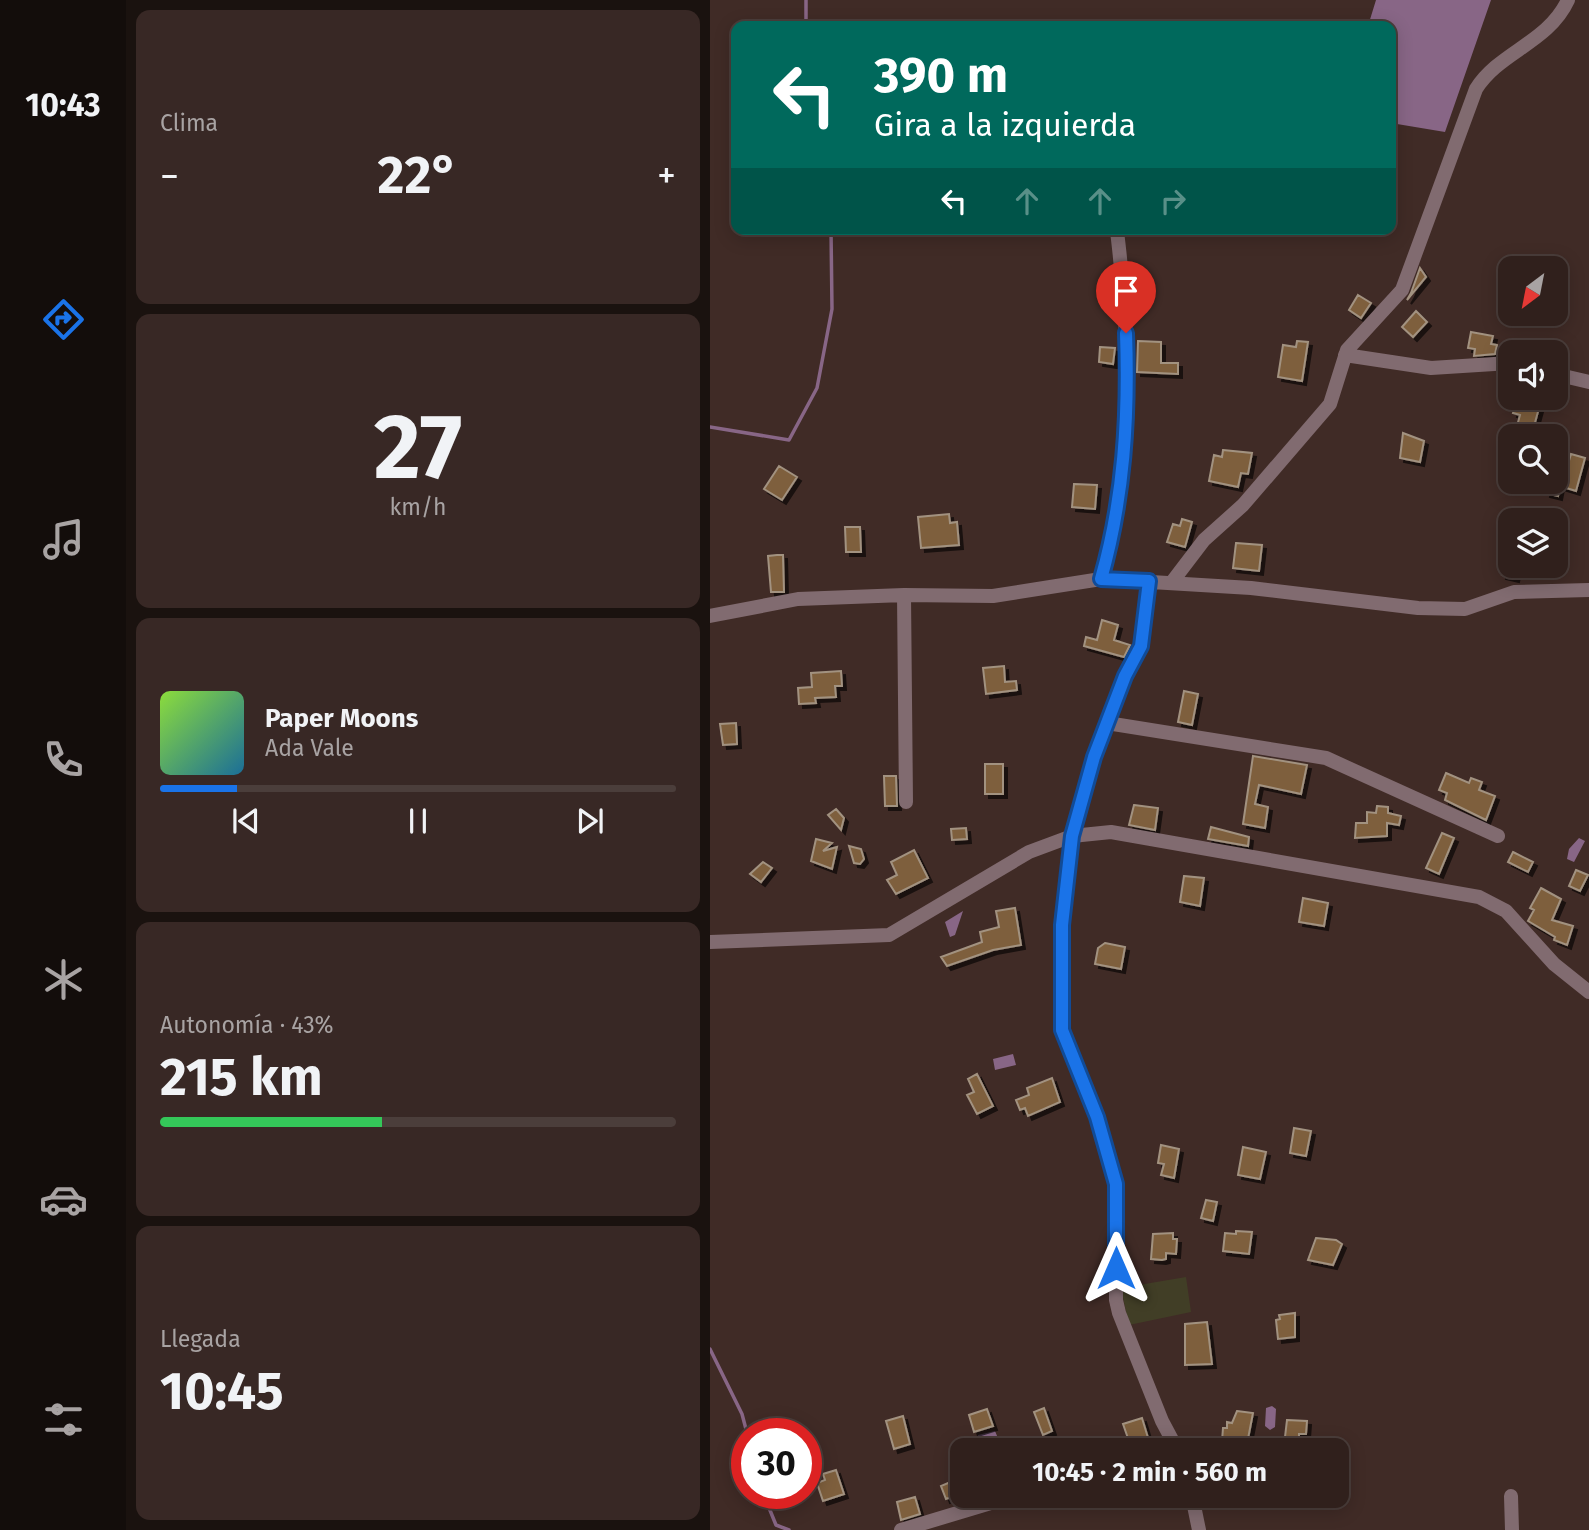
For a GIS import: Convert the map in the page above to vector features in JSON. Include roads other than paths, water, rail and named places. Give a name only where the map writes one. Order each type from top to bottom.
[{"type":"street","points":[[1172,582],[1204,540],[1243,505],[1330,404],[1345,355],[1406,282],[1476,89],[1487,75],[1554,23],[1568,0]]},
{"type":"street","points":[[1101,579],[1117,519],[1127,405],[1125,309],[1117,235]]},
{"type":"street","points":[[1345,355],[1432,368],[1498,364]]},
{"type":"street","points":[[1568,377],[1588,382]]},
{"type":"street","points":[[710,616],[798,599],[904,595],[993,596],[1101,579],[1251,588],[1418,608],[1465,609],[1514,592],[1588,590]]},
{"type":"street","points":[[1149,581],[1141,646],[1125,676],[1107,723],[1072,836],[1062,925],[1062,1030],[1097,1117],[1116,1184],[1116,1300],[1119,1313],[1172,1438]]},
{"type":"street","points":[[904,595],[906,802]]},
{"type":"street","points":[[1107,723],[1326,758],[1498,836]]},
{"type":"street","points":[[710,942],[889,935],[1029,852],[1072,836],[1111,832],[1479,897],[1506,911],[1554,964],[1588,992]]},
{"type":"street","points":[[1511,1496],[1512,1530]]},
{"type":"street","points":[[901,1530],[974,1508]]},
{"type":"street","points":[[1194,1508],[1199,1530]]},
{"type":"waterway","points":[[806,0],[806,21]]},
{"type":"waterway","points":[[710,427],[789,440],[817,388],[832,309],[831,235]]},
{"type":"waterway","points":[[710,1349],[743,1418]]},
{"type":"waterway","points":[[770,1509],[776,1525],[789,1530]]}]
